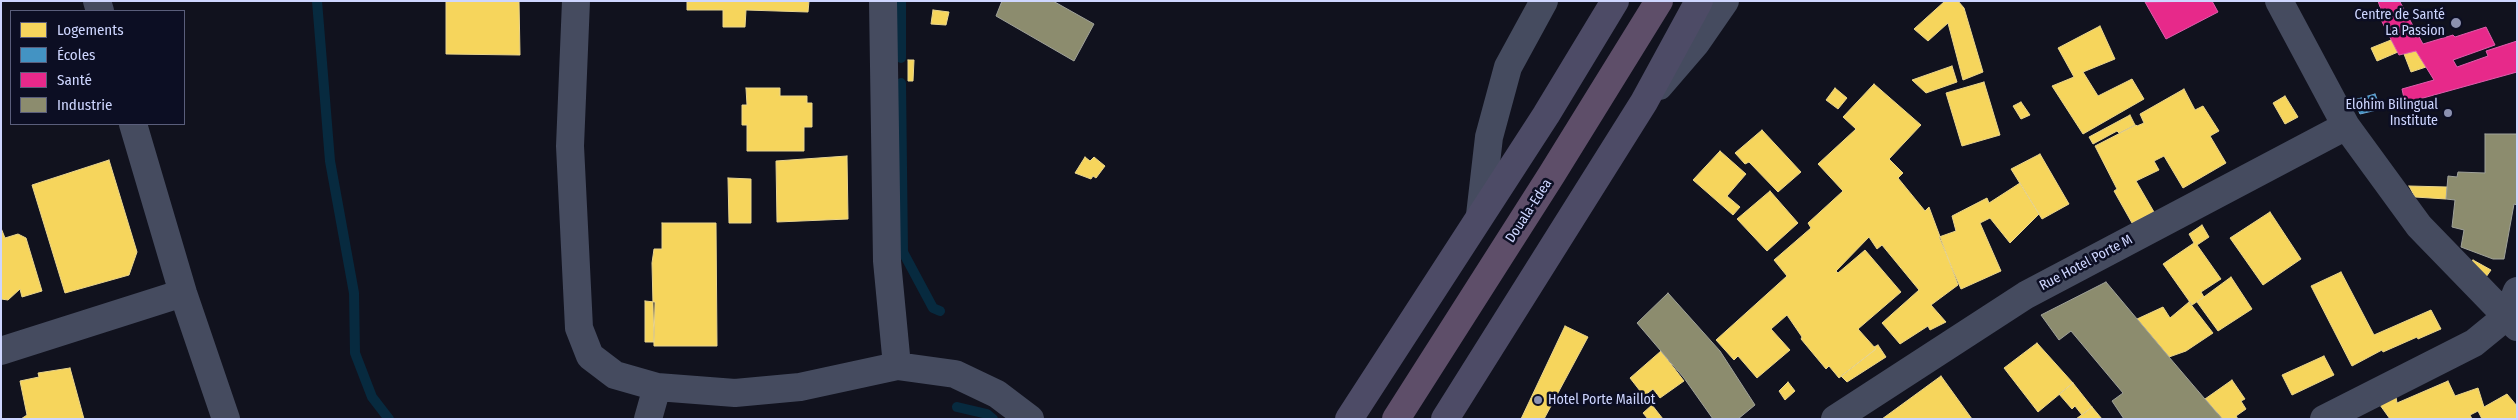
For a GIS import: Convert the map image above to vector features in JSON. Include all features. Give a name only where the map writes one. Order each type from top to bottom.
[{"type":"highway","name":"Douala-Edea","points":[[1396,419],[1552,174],[1659,1]]},
{"type":"main road","points":[[1349,419],[1546,115],[1615,1]]},
{"type":"main road","points":[[1445,419],[1644,102],[1699,1]]},
{"type":"street","points":[[576,1],[570,146],[579,328],[590,356],[616,375],[657,387],[735,393],[800,387],[897,366],[956,374],[997,394],[1030,419]]},
{"type":"street","points":[[883,1],[887,261],[897,366]]},
{"type":"street","points":[[1480,215],[1489,136],[1508,67],[1544,1]]},
{"type":"street","points":[[1644,102],[1696,43],[1725,1]]},
{"type":"street","points":[[2279,1],[2346,126],[2420,226],[2512,321]]},
{"type":"street","points":[[133,125],[182,293],[226,419]]},
{"type":"street","name":"Rue Hotel Porte M","points":[[1836,419],[2026,295],[2346,126]]},
{"type":"street","points":[[2512,321],[2517,291]]},
{"type":"street","points":[[1,351],[182,293]]},
{"type":"street","points":[[2324,419],[2474,343],[2512,321]]},
{"type":"street","points":[[648,419],[657,387]]},
{"type":"building: Logements","points":[[446,1],[519,1],[520,55],[446,54]]},
{"type":"building: Logements","points":[[687,1],[809,1],[808,12],[746,10],[745,27],[723,27],[723,10],[687,10]]},
{"type":"building: Logements","points":[[1945,1],[1958,1],[1964,8],[1983,72],[1963,80],[1948,23],[1928,41],[1914,29]]},
{"type":"building: Logements","points":[[933,10],[949,12],[946,25],[931,24]]},
{"type":"building: Logements","points":[[2100,26],[2115,59],[2083,72],[2098,96],[2132,79],[2144,99],[2083,134],[2052,86],[2074,77],[2058,48]]},
{"type":"building: Logements","points":[[2391,40],[2398,52],[2377,61],[2371,48]]},
{"type":"building: Logements","points":[[2416,51],[2426,67],[2411,72],[2404,54]]},
{"type":"building: Logements","points":[[908,60],[914,60],[913,81],[908,81]]},
{"type":"building: Logements","points":[[1952,66],[1957,82],[1926,93],[1912,80]]},
{"type":"building: Logements","points":[[1984,82],[2000,135],[1962,146],[1946,93]]},
{"type":"building: Logements","points":[[1874,84],[1921,125],[1889,159],[1903,173],[1898,178],[1925,211],[1929,207],[1958,285],[1931,305],[1946,322],[1930,330],[1928,326],[1900,344],[1882,323],[1919,290],[1882,245],[1877,249],[1869,237],[1836,271],[1838,273],[1865,250],[1901,292],[1858,329],[1876,349],[1839,378],[1829,366],[1826,369],[1801,339],[1802,337],[1787,315],[1771,329],[1790,350],[1757,378],[1738,356],[1734,360],[1716,340],[1787,276],[1774,260],[1811,228],[1808,223],[1843,191],[1818,164],[1856,129],[1843,117]]},
{"type":"building: Logements","points":[[746,88],[780,88],[780,96],[807,96],[807,103],[812,103],[812,127],[804,127],[804,151],[747,151],[747,125],[742,125],[742,105],[747,105]]},
{"type":"building: Logements","points":[[1835,88],[1847,98],[1838,109],[1826,100]]},
{"type":"building: Logements","points":[[2184,89],[2195,110],[2203,106],[2219,131],[2210,136],[2226,163],[2183,188],[2164,156],[2154,161],[2159,170],[2136,181],[2154,212],[2132,223],[2114,191],[2117,189],[2095,146],[2136,125],[2144,123],[2140,114]]},
{"type":"building: Logements","points":[[2285,96],[2298,117],[2285,124],[2273,103]]},
{"type":"building: Logements","points":[[2021,102],[2030,115],[2021,119],[2013,106]]},
{"type":"building: Logements","points":[[2130,115],[2135,125],[2119,133],[2117,131],[2093,144],[2089,137]]},
{"type":"building: Logements","points":[[1762,130],[1801,172],[1778,192],[1749,162],[1745,164],[1735,153]]},
{"type":"building: Logements","points":[[1720,151],[1746,174],[1727,196],[1740,207],[1733,215],[1693,180]]},
{"type":"building: Logements","points":[[2040,154],[2069,204],[2042,219],[2011,169]]},
{"type":"building: Logements","points":[[847,156],[848,219],[777,222],[776,161]]},
{"type":"building: Logements","points":[[1085,157],[1090,161],[1094,157],[1105,166],[1096,178],[1093,176],[1091,179],[1075,173]]},
{"type":"building: Logements","points":[[109,160],[137,252],[129,275],[65,293],[32,185]]},
{"type":"building: Logements","points":[[728,178],[751,179],[751,223],[729,223]]},
{"type":"building: Logements","points":[[2020,183],[2039,214],[2010,243],[1990,218],[1980,223],[2001,271],[1961,289],[1939,237],[1956,231],[1952,216],[1987,198],[1989,203]]},
{"type":"building: Logements","points":[[2409,186],[2447,187],[2446,199],[2415,197]]},
{"type":"building: Logements","points":[[1770,191],[1798,223],[1767,251],[1737,219]]},
{"type":"building: Logements","points":[[2270,212],[2301,259],[2263,285],[2230,238]]},
{"type":"building: Logements","points":[[662,223],[716,223],[717,346],[654,346],[652,263],[654,249],[662,249]]},
{"type":"building: Logements","points":[[2202,225],[2209,237],[2197,245],[2221,279],[2201,292],[2204,297],[2192,305],[2163,264],[2194,243],[2189,234]]},
{"type":"building: Logements","points":[[1,228],[5,238],[18,234],[26,238],[42,291],[22,297],[20,289],[8,300],[1,299]]},
{"type":"building: Logements","points":[[2473,260],[2491,270],[2486,277],[2466,269]]},
{"type":"building: Logements","points":[[2341,272],[2374,335],[2431,310],[2441,329],[2383,352],[2382,350],[2352,366],[2311,286]]},
{"type":"building: Logements","points":[[2231,277],[2252,309],[2218,331],[2197,302]]},
{"type":"building: Logements","points":[[645,301],[655,302],[654,342],[645,342]]},
{"type":"building: Logements","points":[[2189,302],[2213,333],[2186,351],[2169,357],[2137,319],[2163,307],[2170,318]]},
{"type":"building: Logements","points":[[1565,326],[1588,337],[1544,419],[1521,419]]},
{"type":"building: Logements","points":[[2037,343],[2073,383],[2038,412],[2004,368]]},
{"type":"building: Logements","points":[[1878,345],[1886,357],[1847,382],[1841,376],[1876,349],[1874,347]]},
{"type":"building: Logements","points":[[1661,351],[1684,381],[1660,398],[1653,389],[1644,396],[1630,378]]},
{"type":"building: Logements","points":[[2324,356],[2334,375],[2292,395],[2282,375]]},
{"type":"building: Logements","points":[[70,368],[84,419],[21,419],[27,415],[20,381],[39,377],[38,373]]},
{"type":"building: Logements","points":[[1941,376],[1972,419],[1882,419]]},
{"type":"building: Logements","points":[[2232,380],[2245,399],[2241,401],[2246,409],[2236,416],[2238,419],[2223,419],[2205,399]]},
{"type":"building: Logements","points":[[2448,381],[2455,396],[2478,388],[2484,407],[2507,394],[2517,406],[2517,419],[2482,419],[2478,411],[2470,415],[2472,419],[2390,419],[2380,405],[2396,397],[2397,403]]},
{"type":"building: Logements","points":[[1788,382],[1795,391],[1785,400],[1779,391]]},
{"type":"building: Logements","points":[[2073,383],[2092,407],[2082,415],[2075,406],[2072,409],[2059,394]]},
{"type":"building: Logements","points":[[1652,405],[1663,419],[1648,419],[1643,413]]},
{"type":"building: Logements","points":[[2092,407],[2102,419],[2076,419]]},
{"type":"building: Écoles","points":[[2375,94],[2381,109],[2360,114],[2354,100]]},
{"type":"building: Santé","points":[[2212,1],[2218,12],[2166,39],[2145,2]]},
{"type":"building: Santé","points":[[2378,1],[2403,1],[2400,2],[2423,44],[2453,35],[2455,37],[2486,27],[2495,45],[2453,60],[2457,67],[2488,56],[2486,51],[2517,41],[2517,72],[2405,103],[2402,89],[2434,80],[2416,51],[2399,55],[2377,12],[2381,10]]},
{"type":"building: Industrie","points":[[1002,1],[1053,1],[1094,24],[1074,61],[996,16]]},
{"type":"building: Industrie","points":[[2485,134],[2517,134],[2517,205],[2514,204],[2504,259],[2493,259],[2461,247],[2464,230],[2452,227],[2455,200],[2446,199],[2448,176],[2457,177],[2458,172],[2485,173]]},
{"type":"building: Industrie","points":[[2106,282],[2222,419],[2124,419],[2112,401],[2123,393],[2071,331],[2059,340],[2041,315]]},
{"type":"building: Industrie","points":[[1668,293],[1720,351],[1755,405],[1738,419],[1713,419],[1684,378],[1637,323]]},
{"type":"waterway","points":[[317,1],[330,161],[354,293],[355,353],[372,397],[389,419]]},
{"type":"waterway","points":[[901,1],[901,58]]},
{"type":"waterway","points":[[901,83],[903,252],[933,308],[940,311]]},
{"type":"waterway","points":[[957,407],[987,414],[993,419]]},
{"type":"place","name":"Centre de Santé La Passion","points":[[2456,23]]},
{"type":"place","name":"Elohim Bilingual Institute","points":[[2448,113]]},
{"type":"place","name":"Hotel Porte Maillot","points":[[1538,400]]}]
